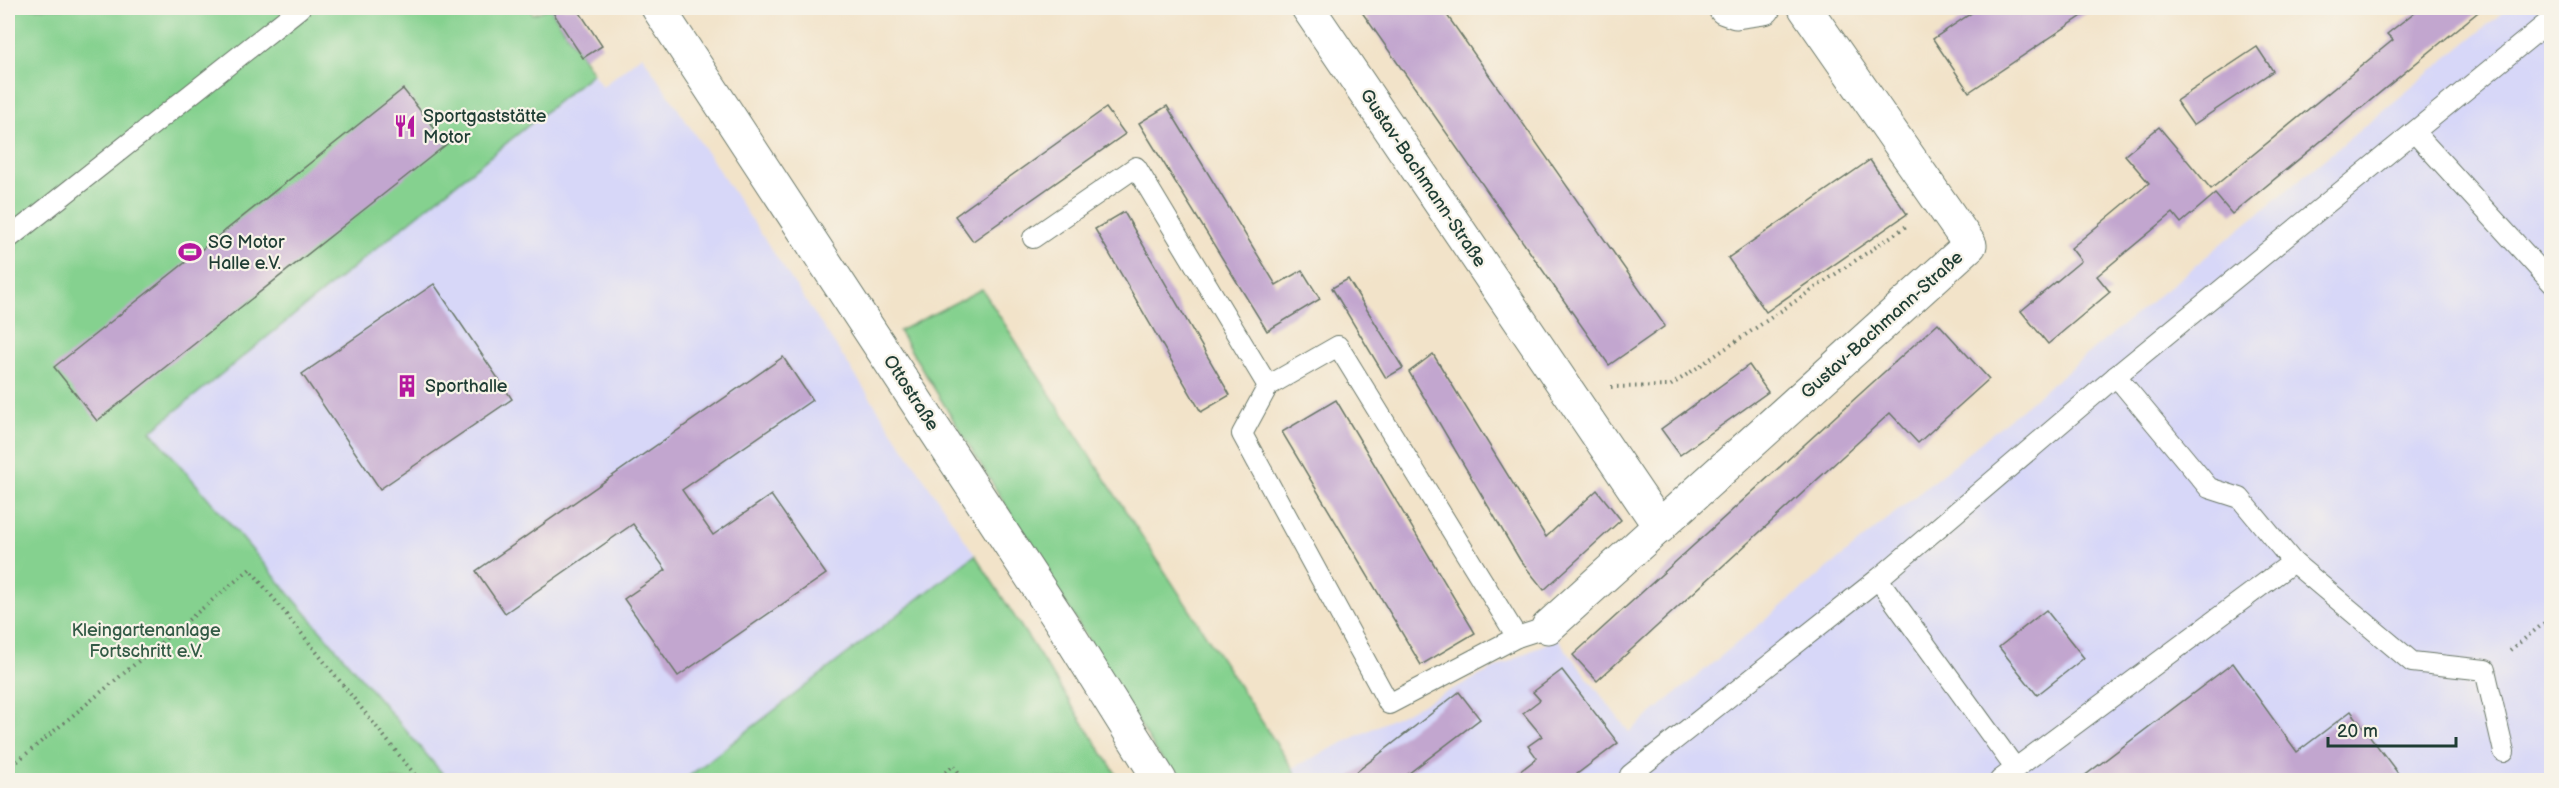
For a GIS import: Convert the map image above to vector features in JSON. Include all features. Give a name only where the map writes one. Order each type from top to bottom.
[{"type":"street","name":"Ottostraße","points":[[658,8],[1057,615],[1160,780]]},
{"type":"street","name":"Gustav-Bachmann-Straße","points":[[1308,8],[1659,527]]},
{"type":"street","name":"Gustav-Bachmann-Straße","points":[[1548,627],[1970,245],[1805,8]]},
{"type":"lane","points":[[8,239],[300,8]]},
{"type":"lane","points":[[1629,780],[1630,775],[1878,579],[2116,376],[2552,19]]},
{"type":"lane","points":[[2415,133],[2552,283]]},
{"type":"lane","points":[[1033,238],[1136,167],[1268,386]]},
{"type":"lane","points":[[1517,637],[1338,346],[1268,386],[1242,434],[1389,704],[1517,637],[1548,627]]},
{"type":"lane","points":[[2116,376],[2209,488],[2240,498],[2293,562],[2412,662],[2485,670],[2504,752]]},
{"type":"lane","points":[[2000,780],[2293,562]]},
{"type":"lane","points":[[1878,579],[2015,768]]},
{"type":"path","points":[[1564,387],[1670,386],[1941,202]]},
{"type":"path","points":[[8,769],[250,570],[419,780]]},
{"type":"path","points":[[2485,670],[2552,617]]},
{"type":"path","points":[[936,780],[954,765],[963,780]]},
{"type":"shaded area","points":[[2508,8],[2551,8],[2551,780],[1299,780],[1292,768],[1557,638],[1629,732]]},
{"type":"shaded area","points":[[642,55],[975,555],[684,780],[448,780],[151,431],[593,73],[602,87]]},
{"type":"green space","name":"SG Motor Halle e.V.","points":[[8,8],[529,8],[533,14],[550,8],[593,73],[151,431],[448,780],[8,780]]},
{"type":"green space","points":[[982,289],[1299,780],[1178,780],[1156,751],[899,331]]},
{"type":"green space","points":[[975,555],[1120,780],[684,780]]},
{"type":"building","points":[[550,8],[577,8],[602,46],[583,58]]},
{"type":"building","points":[[1359,8],[1442,8],[1665,326],[1609,365]]},
{"type":"building","points":[[1979,8],[2094,8],[1969,92],[1933,39]]},
{"type":"building","points":[[2420,8],[2483,8],[2232,214],[2215,194],[2181,223],[2173,213],[2097,276],[2110,292],[2048,344],[2021,311],[2081,261],[2071,248],[2149,183],[2125,155],[2159,127],[2211,189],[2393,40],[2387,34]]},
{"type":"building","points":[[2257,47],[2273,71],[2193,125],[2176,101]]},
{"type":"building","points":[[403,89],[447,144],[97,421],[54,367]]},
{"type":"building","points":[[1167,106],[1276,285],[1302,270],[1320,299],[1267,331],[1139,123]]},
{"type":"building","points":[[1106,108],[1125,134],[973,241],[955,216]]},
{"type":"building","points":[[1870,160],[1907,214],[1766,312],[1728,258]]},
{"type":"building","points":[[1124,212],[1230,395],[1201,412],[1095,229]]},
{"type":"building","points":[[1348,279],[1403,368],[1386,378],[1332,288]]},
{"type":"building","name":"Sporthalle","points":[[434,284],[512,399],[380,489],[302,374]]},
{"type":"building","points":[[1938,323],[1989,379],[1918,443],[1890,413],[1597,681],[1573,655]]},
{"type":"building","points":[[1433,354],[1546,537],[1597,490],[1621,520],[1544,590],[1520,560],[1409,372]]},
{"type":"building","points":[[783,357],[812,400],[682,490],[713,535],[771,495],[826,574],[678,676],[624,599],[666,570],[633,524],[505,613],[476,571]]},
{"type":"building","points":[[1749,365],[1768,392],[1680,455],[1661,429]]},
{"type":"building","points":[[1336,400],[1475,633],[1421,665],[1282,432]]},
{"type":"building","points":[[2046,610],[2084,658],[2037,695],[1999,647]]},
{"type":"building","points":[[2233,663],[2297,752],[2351,711],[2403,780],[2079,780]]},
{"type":"building","points":[[1562,670],[1618,743],[1569,780],[1509,780],[1537,758],[1528,746],[1542,736],[1523,713],[1540,700],[1533,692]]},
{"type":"building","points":[[1459,692],[1480,719],[1400,780],[1346,780]]},
{"type":"place","name":"Sportgaststätte Motor","points":[[405,126]]},
{"type":"place","name":"SG Motor Halle e.V.","points":[[190,252]]},
{"type":"place","name":"Sporthalle","points":[[407,386]]},
{"type":"park label","name":"Kleingartenanlage Fortschritt e.V.","points":[[146,640]]}]
